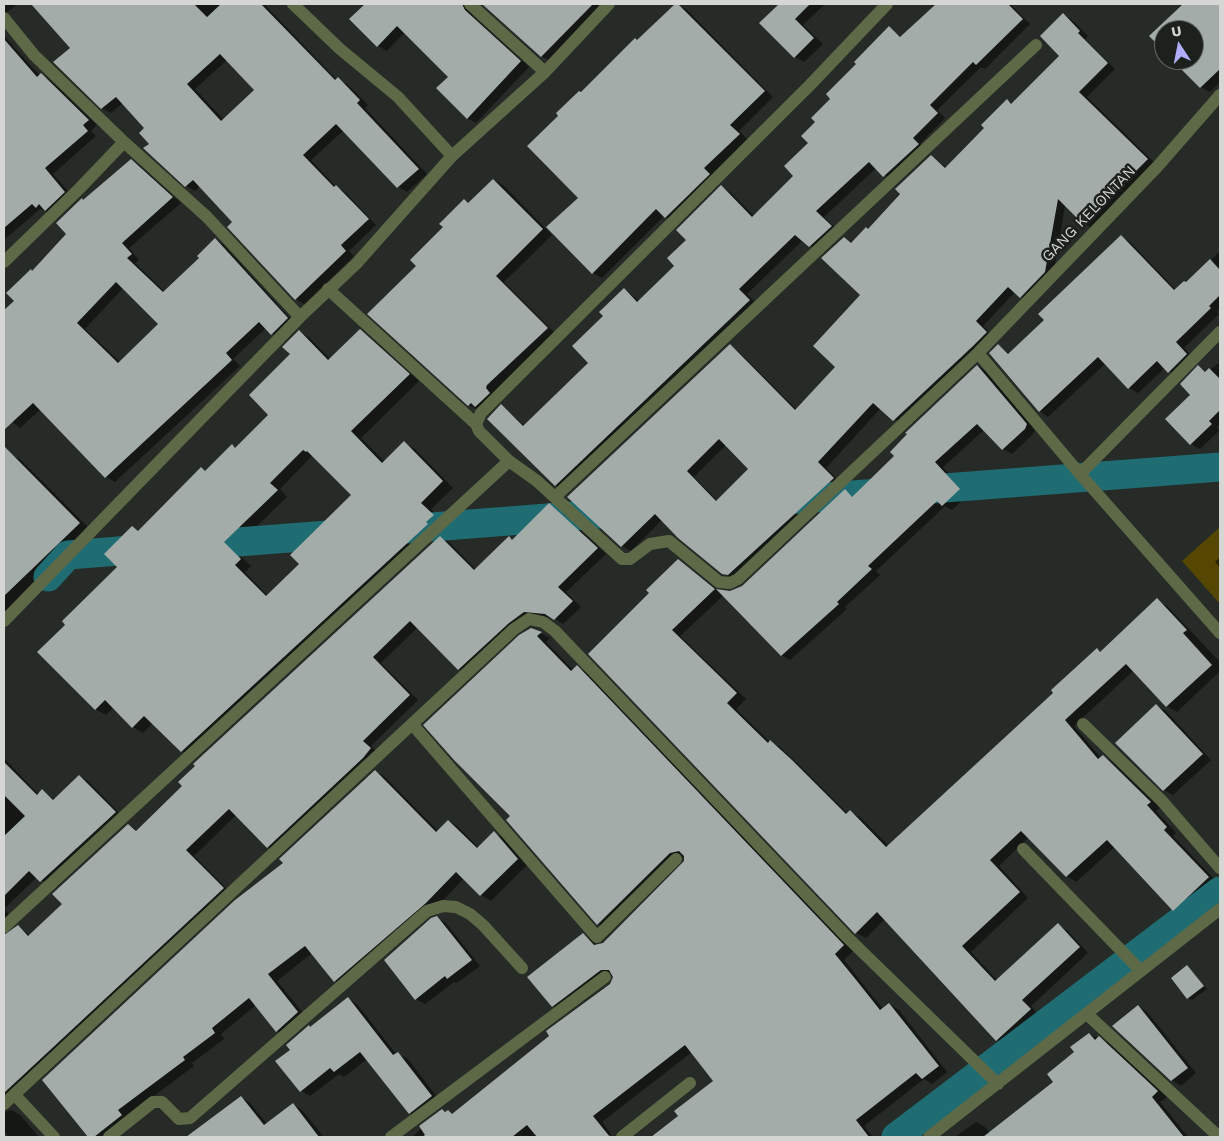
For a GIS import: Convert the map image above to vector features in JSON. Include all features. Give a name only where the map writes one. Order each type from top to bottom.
[{"type":"street","points":[[293,4],[340,49],[398,97],[452,156]]},
{"type":"street","points":[[470,4],[545,72]]},
{"type":"street","points":[[4,621],[300,317],[356,264],[452,156],[545,72],[609,4]]},
{"type":"street","points":[[476,424],[489,405],[810,85],[887,4]]},
{"type":"street","points":[[4,18],[34,55],[124,142],[206,217],[300,317]]},
{"type":"street","points":[[328,290],[476,424],[479,430],[510,461],[555,497],[1036,45]]},
{"type":"street","name":"GANG KELONTAN","points":[[555,497],[622,559],[630,559],[650,544],[669,541],[719,582],[730,583],[738,579],[978,353],[1158,167],[1220,95]]},
{"type":"street","points":[[4,262],[124,142]]},
{"type":"street","points":[[1080,474],[1220,332]]},
{"type":"street","points":[[978,353],[1080,474],[1220,633]]},
{"type":"street","points":[[4,927],[510,461]]},
{"type":"street","points":[[4,1104],[412,724],[522,623],[529,619],[543,622],[555,630],[847,937],[994,1081]]},
{"type":"street","points":[[412,724],[597,937],[676,858]]},
{"type":"street","points":[[1084,724],[1162,801],[1218,865]]},
{"type":"street","points":[[1023,849],[1137,967]]},
{"type":"street","points":[[109,1137],[153,1102],[162,1102],[179,1119],[190,1118],[427,911],[443,906],[456,908],[470,914],[483,925],[522,968]]},
{"type":"street","points":[[930,1137],[994,1081],[1088,1014],[1137,967],[1220,909]]},
{"type":"street","points":[[390,1137],[604,977]]},
{"type":"street","points":[[1088,1014],[1219,1137]]},
{"type":"street","points":[[622,1137],[690,1083]]},
{"type":"street","points":[[15,1095],[54,1137]]},
{"type":"shaded area","points":[[1220,527],[1220,604],[1182,561]]},
{"type":"building","points":[[31,4],[194,4],[207,17],[221,4],[261,4],[335,80],[338,77],[360,100],[357,103],[419,169],[397,188],[336,124],[303,155],[369,219],[341,245],[346,251],[295,300],[227,227],[232,222],[193,180],[185,187],[143,148],[149,144],[139,133],[144,128],[116,97],[101,109],[53,62],[70,48]],"holes":[[[220,54],[254,90],[221,121],[187,84]]]},
{"type":"building","points":[[365,4],[462,4],[465,10],[521,61],[467,119],[436,88],[448,77],[397,26],[377,47],[349,19]]},
{"type":"building","points":[[482,4],[593,4],[541,57]]},
{"type":"building","points":[[675,4],[678,4],[765,91],[730,125],[740,134],[704,168],[710,174],[665,218],[656,209],[592,274],[546,227],[578,198],[527,146],[558,116],[556,113],[579,91],[581,92],[635,38],[637,40]]},
{"type":"building","points":[[779,4],[810,4],[795,19],[814,38],[794,58],[759,23]]},
{"type":"building","points":[[936,4],[1008,4],[1023,19],[976,65],[973,62],[930,105],[938,113],[913,138],[919,144],[883,177],[869,162],[816,211],[832,226],[809,247],[795,235],[739,289],[750,300],[555,486],[487,419],[501,404],[523,426],[588,363],[572,346],[603,316],[599,312],[624,288],[637,302],[674,266],[667,258],[686,240],[676,230],[721,185],[752,217],[793,176],[784,166],[808,143],[801,136],[815,122],[811,118],[830,99],[826,94],[856,64],[854,62],[889,26],[900,37]]},
{"type":"building","points":[[1183,4],[1220,4],[1220,69],[1200,88],[1182,70],[1204,70],[1204,20],[1166,20]]},
{"type":"building","points":[[1063,13],[1080,31],[1078,33],[1108,63],[1079,92],[1148,159],[1083,224],[1058,199],[1045,272],[1020,298],[1008,287],[976,321],[987,332],[893,421],[873,403],[818,462],[834,478],[728,575],[722,574],[678,538],[655,514],[621,547],[567,497],[730,344],[795,410],[835,367],[813,346],[860,295],[821,258],[844,237],[851,243],[866,227],[868,229],[900,194],[895,189],[931,155],[945,168],[984,128],[981,125],[1007,99],[1011,104],[1059,56],[1040,36]],"holes":[[[719,439],[748,469],[716,501],[687,471]]]},
{"type":"building","points":[[1154,31],[1154,41],[1149,36]]},
{"type":"building","points":[[4,39],[37,77],[41,73],[89,120],[83,125],[88,131],[45,168],[65,192],[45,211],[39,204],[36,208],[32,204],[4,228]]},
{"type":"building","points":[[131,159],[173,197],[122,243],[132,254],[127,258],[163,292],[199,258],[197,256],[215,238],[288,318],[271,335],[259,322],[226,353],[232,360],[105,478],[33,403],[4,430],[4,310],[14,301],[6,293],[31,269],[32,271],[66,234],[56,223],[82,198],[83,200]],"holes":[[[116,282],[158,324],[118,363],[77,323]]]},
{"type":"building","points":[[493,179],[543,229],[496,276],[548,328],[487,385],[486,388],[490,393],[475,407],[471,403],[468,406],[367,314],[416,266],[410,260],[443,227],[439,224],[464,199],[468,203]]},
{"type":"building","points":[[1121,235],[1174,290],[1184,281],[1186,282],[1210,259],[1220,270],[1220,295],[1209,306],[1211,308],[1176,342],[1187,354],[1168,373],[1157,361],[1128,389],[1098,357],[1039,412],[989,353],[998,344],[1008,354],[1044,320],[1038,314]]},
{"type":"building","points":[[360,329],[410,374],[351,431],[382,463],[404,441],[443,481],[421,503],[434,515],[426,522],[428,524],[181,752],[144,716],[132,728],[105,700],[95,710],[37,652],[65,625],[62,621],[117,567],[104,554],[132,526],[138,531],[201,467],[205,471],[232,444],[235,448],[268,415],[249,395],[290,354],[282,347],[299,330],[328,360]],"holes":[[[303,450],[351,495],[290,555],[299,564],[266,596],[235,565],[241,559],[224,542],[278,490],[270,483]]]},
{"type":"building","points":[[977,365],[1027,424],[1025,429],[1002,450],[977,424],[935,462],[960,489],[942,506],[937,501],[868,566],[872,569],[837,602],[839,604],[781,656],[716,589],[730,591],[742,586],[845,489],[852,497],[894,456],[890,452],[907,434],[905,433]]},
{"type":"building","points":[[1198,365],[1205,372],[1209,368],[1220,379],[1220,410],[1209,421],[1212,424],[1190,445],[1165,419],[1190,395],[1180,384]]},
{"type":"building","points":[[4,446],[80,523],[4,596]]},
{"type":"building","points":[[549,503],[598,548],[558,587],[573,601],[554,620],[545,614],[524,612],[509,623],[458,670],[410,621],[373,657],[410,695],[363,741],[371,748],[363,758],[267,848],[229,809],[186,850],[224,888],[4,1093],[4,935],[18,925],[28,936],[62,904],[52,894],[128,824],[136,831],[182,786],[178,782],[195,766],[193,764],[440,536],[474,570],[509,536],[512,540]]},
{"type":"building","points":[[678,559],[715,589],[672,630],[737,693],[727,703],[768,743],[770,740],[792,760],[846,814],[850,810],[886,847],[1053,693],[1051,690],[1097,648],[1100,652],[1157,598],[1187,630],[1183,633],[1212,665],[1166,707],[1126,664],[1065,720],[1098,759],[1103,755],[1151,802],[1147,805],[1167,827],[1164,830],[1209,877],[1173,911],[1107,840],[1066,877],[1021,831],[990,860],[1020,892],[962,946],[995,981],[1058,923],[1080,947],[1022,1000],[1031,1009],[996,1041],[877,912],[855,934],[588,654],[649,593],[646,590]]},
{"type":"building","points":[[531,628],[542,632],[537,636],[571,671],[577,665],[844,945],[835,954],[880,1010],[889,1003],[939,1066],[922,1079],[916,1073],[856,1120],[869,1137],[651,1137],[678,1116],[674,1111],[713,1081],[685,1045],[593,1116],[610,1137],[537,1137],[527,1125],[512,1137],[422,1137],[425,1135],[419,1126],[442,1109],[445,1112],[448,1110],[452,1114],[549,1036],[546,1031],[610,984],[613,977],[609,970],[601,970],[552,1007],[527,977],[583,933],[594,945],[603,943],[684,861],[684,856],[679,851],[670,853],[597,925],[506,820],[510,816],[454,760],[423,725],[519,635]]},
{"type":"building","points":[[1156,704],[1203,754],[1163,791],[1115,743]]},
{"type":"building","points":[[4,762],[37,795],[42,789],[53,800],[79,775],[116,812],[40,882],[29,871],[4,896],[4,836],[25,816],[4,795]]},
{"type":"building","points":[[375,770],[436,832],[448,820],[477,848],[494,831],[518,859],[480,896],[456,872],[426,903],[334,982],[305,946],[268,974],[298,1012],[276,1032],[249,998],[212,1028],[215,1033],[183,1057],[185,1060],[118,1110],[122,1115],[94,1137],[88,1137],[42,1080],[235,900],[283,863],[279,859]]},
{"type":"building","points":[[437,916],[472,960],[447,979],[445,976],[415,1000],[384,960],[431,918]]},
{"type":"building","points":[[1187,965],[1204,986],[1187,999],[1171,978]]},
{"type":"building","points":[[348,997],[393,1055],[398,1052],[432,1096],[409,1114],[360,1052],[334,1072],[330,1068],[300,1092],[275,1061],[290,1050],[286,1045],[309,1025],[310,1027]]},
{"type":"building","points":[[1138,1005],[1188,1068],[1171,1081],[1112,1026]]},
{"type":"building","points":[[1089,1033],[1095,1040],[1099,1036],[1158,1091],[1152,1097],[1184,1137],[983,1137],[1053,1082],[1047,1074],[1074,1052],[1070,1047]]},
{"type":"building","points":[[241,1096],[264,1125],[293,1103],[319,1137],[186,1137]]},
{"type":"waterway","points":[[774,501],[1220,467]]},
{"type":"waterway","points":[[186,546],[625,512]]},
{"type":"waterway","points":[[48,577],[68,555],[144,549]]},
{"type":"waterway","points":[[896,1137],[1220,891]]}]
